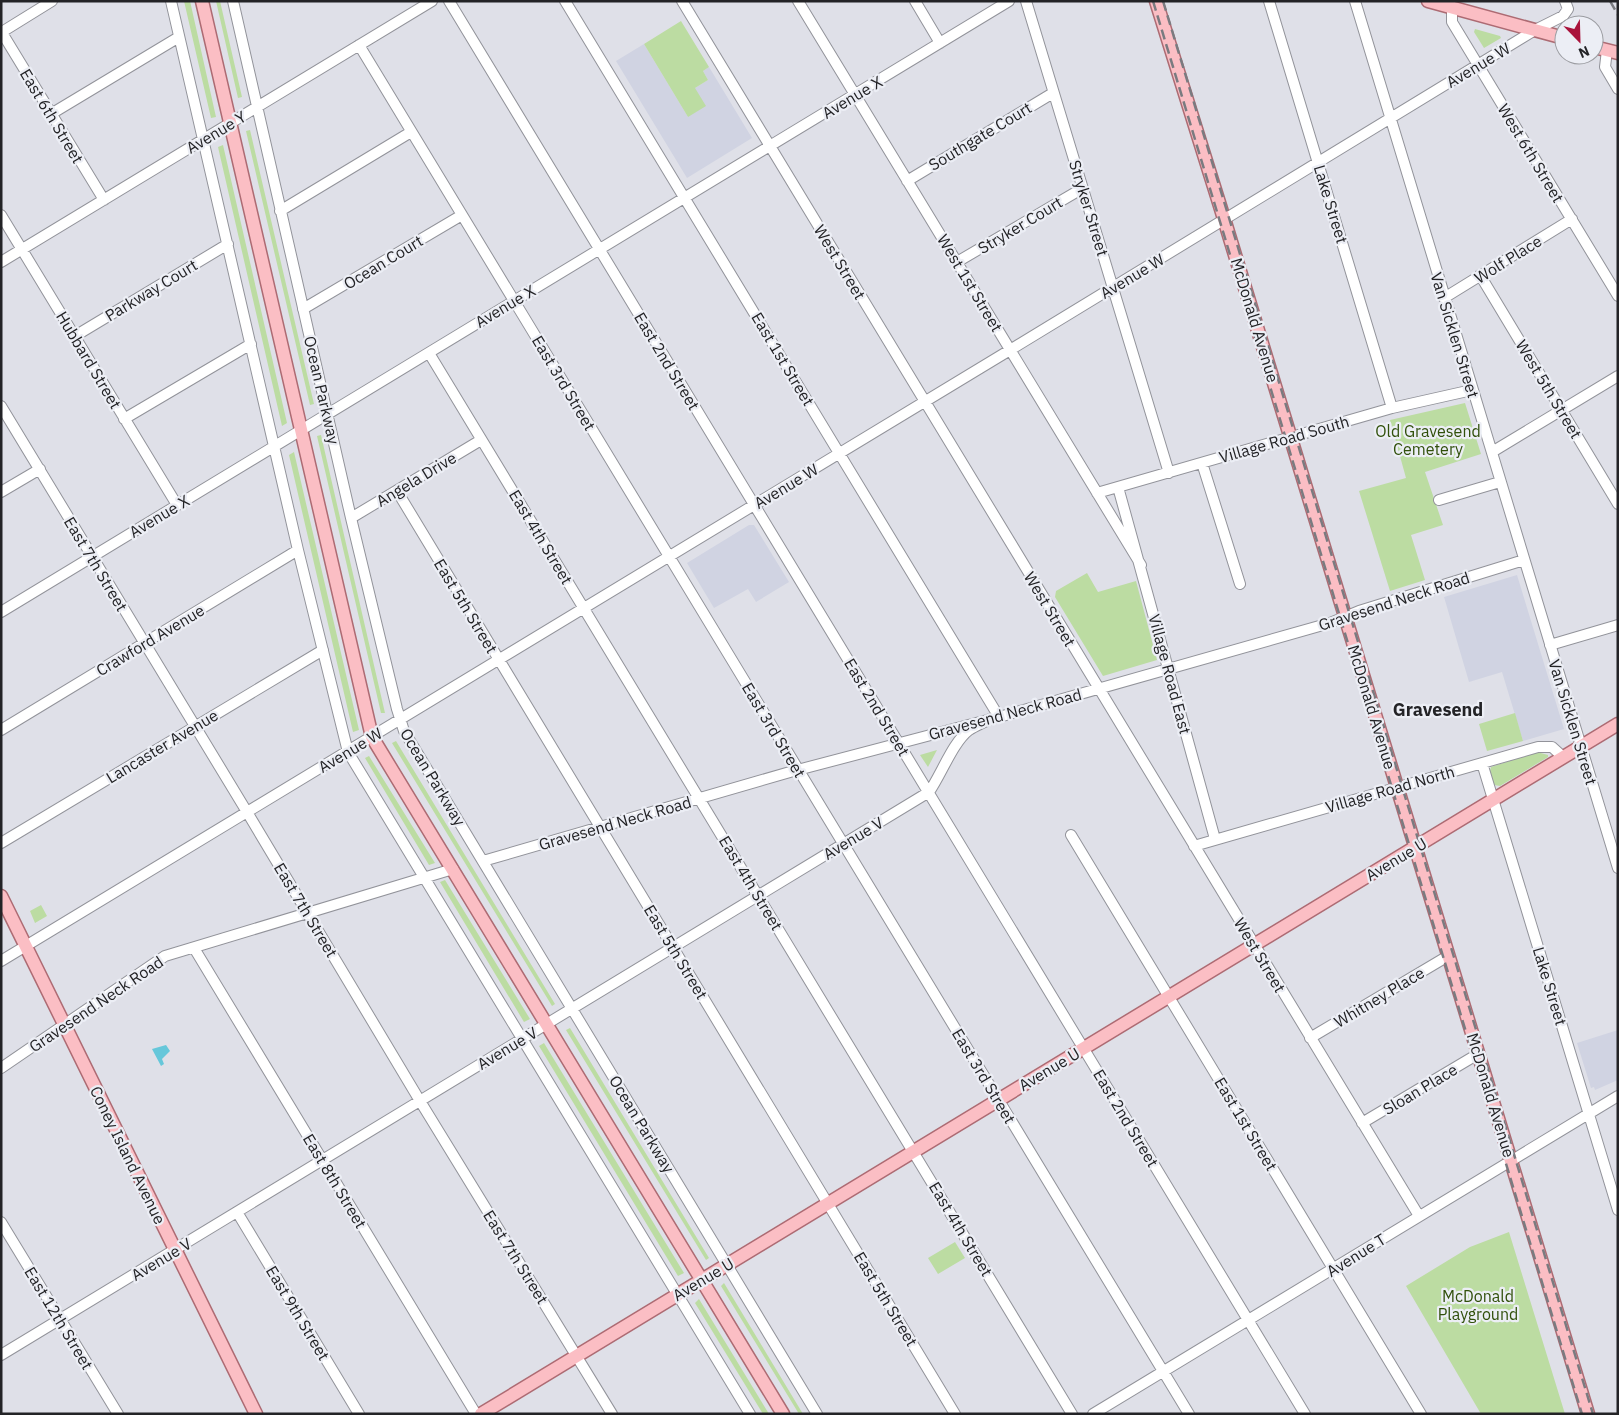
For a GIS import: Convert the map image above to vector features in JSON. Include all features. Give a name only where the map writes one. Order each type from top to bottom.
[{"type":"main road","name":"Ocean Parkway","points":[[202,1],[372,737],[783,1414]]},
{"type":"main road","name":"McDonald Avenue","points":[[1156,1],[1225,220],[1344,617],[1416,847],[1588,1414]]},
{"type":"main road","points":[[1428,1],[1554,35]]},
{"type":"main road","name":"Avenue U","points":[[481,1414],[1618,724]]},
{"type":"main road","name":"Coney Island Avenue","points":[[1,896],[256,1414]]},
{"type":"street","points":[[1,31],[52,1]]},
{"type":"street","points":[[171,1],[298,550],[348,752],[750,1414]]},
{"type":"street","name":"Avenue Y","points":[[1,262],[432,1]]},
{"type":"street","name":"East 2nd Street","points":[[449,1],[1305,1414]]},
{"type":"street","name":"East 1st Street","points":[[566,1],[840,454],[994,718]]},
{"type":"street","name":"West Street","points":[[682,1],[1419,1216]]},
{"type":"street","name":"West 1st Street","points":[[798,1],[1141,565]]},
{"type":"street","points":[[915,1],[940,43]]},
{"type":"street","name":"Avenue X","points":[[1,612],[1009,1]]},
{"type":"street","name":"Stryker Street","points":[[1026,1],[1169,473]]},
{"type":"street","name":"Lake Street","points":[[1269,1],[1392,408]]},
{"type":"street","name":"Van Sicklen Street","points":[[1355,1],[1618,868]]},
{"type":"street","name":"Ocean Parkway","points":[[233,2],[351,518],[404,731],[817,1414]]},
{"type":"street","name":"Avenue W","points":[[1,961],[840,454],[1535,30],[1563,16],[1567,5]]},
{"type":"street","name":"West 6th Street","points":[[1452,8],[1452,22],[1618,296]]},
{"type":"street","name":"East 6th Street","points":[[1,31],[104,200]]},
{"type":"street","points":[[51,114],[179,37]]},
{"type":"street","name":"East 3rd Street","points":[[359,45],[1189,1414]]},
{"type":"street","points":[[1612,52],[1605,67],[1618,89]]},
{"type":"street","name":"Southgate Court","points":[[907,180],[1053,92]]},
{"type":"street","points":[[280,211],[412,132]]},
{"type":"street","name":"Stryker Court","points":[[957,262],[1082,188]]},
{"type":"street","name":"Hubbard Street","points":[[1,215],[177,505]]},
{"type":"street","name":"Ocean Court","points":[[304,309],[462,215]]},
{"type":"street","name":"Wolf Place","points":[[1444,298],[1572,219]]},
{"type":"street","name":"Parkway Court","points":[[74,336],[228,244]]},
{"type":"street","name":"West 5th Street","points":[[1480,276],[1618,504]]},
{"type":"street","points":[[124,419],[251,344]]},
{"type":"street","name":"East 4th Street","points":[[429,352],[1072,1414]]},
{"type":"street","points":[[1492,452],[1618,376]]},
{"type":"street","name":"Village Road South","points":[[1097,494],[1392,408],[1472,390]]},
{"type":"street","name":"East 7th Street","points":[[1,406],[248,812],[420,1101],[612,1414]]},
{"type":"street","name":"Angela Drive","points":[[351,518],[481,440]]},
{"type":"street","points":[[1202,463],[1240,584]]},
{"type":"street","points":[[1,492],[40,469]]},
{"type":"street","points":[[1439,500],[1500,482]]},
{"type":"street","name":"Village Road East","points":[[1118,487],[1141,565],[1215,840]]},
{"type":"street","name":"East 5th Street","points":[[396,491],[955,1414]]},
{"type":"street","name":"Crawford Avenue","points":[[1,730],[298,550]]},
{"type":"street","name":"Gravesend Neck Road","points":[[483,861],[798,770],[1099,689],[1330,623],[1359,611],[1524,560]]},
{"type":"street","points":[[1550,645],[1618,625]]},
{"type":"street","name":"Lancaster Avenue","points":[[1,842],[323,650]]},
{"type":"street","name":"Avenue V","points":[[1,1355],[929,792],[938,780],[962,736],[994,718]]},
{"type":"street","name":"Village Road North","points":[[1215,840],[1397,786],[1538,747],[1552,747],[1563,757]]},
{"type":"street","name":"Lake Street","points":[[1482,762],[1618,1210]]},
{"type":"street","name":"East 1st Street","points":[[1071,835],[1421,1414]]},
{"type":"street","points":[[1194,846],[1215,840]]},
{"type":"street","name":"Gravesend Neck Road","points":[[1,1068],[165,956],[453,869]]},
{"type":"street","name":"East 8th Street","points":[[194,948],[476,1414]]},
{"type":"street","name":"Whitney Place","points":[[1310,1038],[1448,956]]},
{"type":"street","name":"Sloan Place","points":[[1362,1123],[1478,1054]]},
{"type":"street","name":"Avenue T","points":[[1094,1414],[1618,1096]]},
{"type":"street","name":"East 9th Street","points":[[237,1212],[359,1414]]},
{"type":"street","name":"East 12th Street","points":[[1,1222],[118,1414]]},
{"type":"shaded area","points":[[644,44],[688,117],[695,88],[708,80],[703,71],[709,67],[752,138],[687,178],[616,61]]},
{"type":"shaded area","points":[[749,525],[754,525],[789,582],[756,602],[748,589],[714,608],[687,563]]},
{"type":"shaded area","points":[[1517,575],[1564,729],[1523,741],[1502,672],[1469,682],[1444,597]]},
{"type":"shaded area","points":[[1618,1030],[1618,1080],[1595,1090],[1594,1087],[1591,1088],[1577,1043]]},
{"type":"green space","points":[[184,1],[190,1],[216,117],[211,118]]},
{"type":"green space","points":[[216,1],[220,1],[242,97],[238,98]]},
{"type":"green space","points":[[681,21],[709,67],[703,71],[708,80],[695,88],[706,106],[688,117],[644,44]]},
{"type":"green space","points":[[1475,29],[1500,36],[1501,38],[1484,48],[1474,32]]},
{"type":"green space","points":[[250,130],[314,404],[310,405],[246,131]]},
{"type":"green space","points":[[223,145],[287,423],[282,426],[218,147]]},
{"type":"green space","name":"Old Gravesend Cemetery","points":[[1465,403],[1481,454],[1425,472],[1443,525],[1411,535],[1425,580],[1390,591],[1359,491],[1406,478],[1390,420]]},
{"type":"green space","points":[[321,435],[385,713],[381,713],[317,436]]},
{"type":"green space","points":[[294,452],[359,730],[353,732],[289,455]]},
{"type":"green space","points":[[1087,573],[1098,592],[1136,581],[1157,660],[1103,676],[1055,597],[1056,591]]},
{"type":"green space","points":[[1515,713],[1523,741],[1487,751],[1479,724]]},
{"type":"green space","points":[[396,741],[555,1004],[552,1006],[392,743]]},
{"type":"green space","points":[[937,750],[928,767],[920,755]]},
{"type":"green space","points":[[1537,752],[1548,755],[1548,757],[1500,786],[1494,785],[1490,771],[1491,767]]},
{"type":"green space","points":[[369,756],[435,863],[429,865],[365,758]]},
{"type":"green space","points":[[445,880],[530,1019],[524,1022],[440,882]]},
{"type":"green space","points":[[41,905],[47,916],[35,923],[30,911]]},
{"type":"green space","points":[[570,1028],[709,1258],[706,1260],[566,1030]]},
{"type":"green space","points":[[544,1043],[684,1273],[678,1276],[539,1046]]},
{"type":"green space","name":"McDonald Playground","points":[[1509,1232],[1565,1414],[1481,1414],[1406,1286],[1470,1247]]},
{"type":"green space","points":[[955,1242],[965,1258],[938,1274],[928,1258]]},
{"type":"green space","points":[[724,1283],[803,1414],[799,1414],[721,1286]]},
{"type":"green space","points":[[699,1299],[769,1414],[763,1414],[695,1303]]},
{"type":"water","points":[[166,1045],[170,1051],[162,1059],[164,1064],[161,1066],[152,1049]]},
{"type":"railway","points":[[1153,1],[1582,1414]]},
{"type":"railway","points":[[1163,1],[1593,1414]]},
{"type":"railway","points":[[1610,1],[1618,15]]},
{"type":"district","name":"Gravesend","points":[[1438,709]]}]
